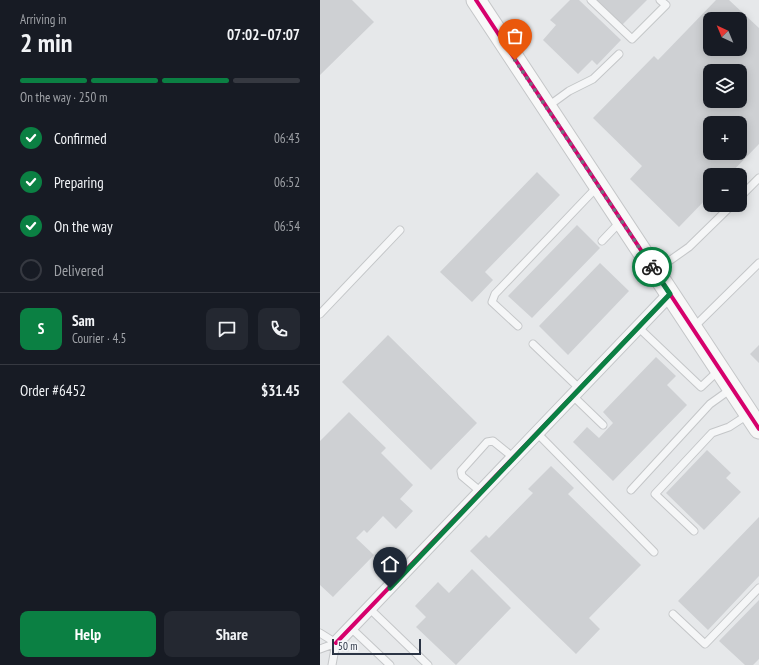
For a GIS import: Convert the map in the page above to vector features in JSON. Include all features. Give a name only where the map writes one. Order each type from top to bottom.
[{"type":"street","points":[[476,0],[754,421]]},
{"type":"street","points":[[336,643],[670,294]]},
{"type":"lane","points":[[591,0],[632,39],[666,5],[660,0]]},
{"type":"lane","points":[[547,107],[569,91],[593,80],[619,54]]},
{"type":"lane","points":[[747,190],[759,178]]},
{"type":"lane","points":[[518,326],[492,302],[495,294],[598,186]]},
{"type":"lane","points":[[655,271],[689,247],[725,212]]},
{"type":"lane","points":[[602,241],[622,220]]},
{"type":"lane","points":[[320,314],[400,230]]},
{"type":"lane","points":[[693,328],[759,263]]},
{"type":"lane","points":[[638,328],[701,387],[720,369]]},
{"type":"lane","points":[[533,344],[577,392],[603,425]]},
{"type":"lane","points":[[631,490],[710,404],[732,388]]},
{"type":"lane","points":[[694,531],[655,494],[712,433],[754,421]]},
{"type":"lane","points":[[537,433],[654,552]]},
{"type":"lane","points":[[481,492],[462,476],[461,470],[487,442],[493,441],[514,458]]},
{"type":"lane","points":[[673,614],[705,644],[759,588]]},
{"type":"lane","points":[[370,609],[428,665]]},
{"type":"lane","points":[[351,628],[390,665]]},
{"type":"lane","points":[[320,633],[336,643]]},
{"type":"lane","points":[[320,650],[336,643]]},
{"type":"lane","points":[[332,665],[336,643]]},
{"type":"building","points":[[320,0],[352,0],[374,22],[320,75]]},
{"type":"building","points":[[570,0],[579,0],[621,40],[597,65],[592,60],[578,74],[543,40],[556,25],[550,20]]},
{"type":"building","points":[[596,0],[647,0],[622,25]]},
{"type":"building","points":[[716,0],[729,0],[742,12],[704,12]]},
{"type":"building","points":[[703,13],[703,56],[747,56],[747,17],[759,28],[759,144],[747,156],[747,116],[703,116],[703,160],[744,160],[736,168],[703,168],[703,202],[679,227],[630,179],[642,166],[593,118],[654,56],[658,60]]},
{"type":"building","points":[[537,172],[560,195],[485,272],[493,280],[472,302],[440,272]]},
{"type":"building","points":[[577,225],[600,248],[532,318],[508,296]]},
{"type":"building","points":[[600,263],[629,291],[568,355],[539,326]]},
{"type":"building","points":[[388,335],[477,423],[431,470],[342,382]]},
{"type":"building","points":[[759,345],[759,363],[750,354]]},
{"type":"building","points":[[656,357],[676,376],[667,385],[687,405],[613,481],[573,442],[587,427],[599,438],[613,423],[603,412]]},
{"type":"building","points":[[349,412],[386,448],[381,453],[413,485],[400,499],[413,511],[396,529],[383,516],[367,533],[364,530],[356,538],[374,555],[333,597],[320,585],[320,441]]},
{"type":"building","points":[[707,450],[731,473],[726,478],[741,492],[704,530],[666,493]]},
{"type":"building","points":[[551,466],[574,488],[568,494],[641,565],[589,618],[600,629],[576,654],[470,551],[486,535],[489,538],[533,493],[528,489]]},
{"type":"building","points":[[759,517],[759,576],[708,630],[678,601]]},
{"type":"building","points":[[472,569],[511,608],[456,665],[416,627],[426,617],[415,606],[438,582],[449,593]]},
{"type":"building","points":[[759,600],[759,659],[753,665],[745,665],[719,641]]},
{"type":"cycle path","points":[[476,0],[759,429]]},
{"type":"cycle path","points":[[336,643],[670,294]]},
{"type":"way so far","points":[[515,60],[652,267]]},
{"type":"route","points":[[390,588],[670,294],[652,267]]}]
